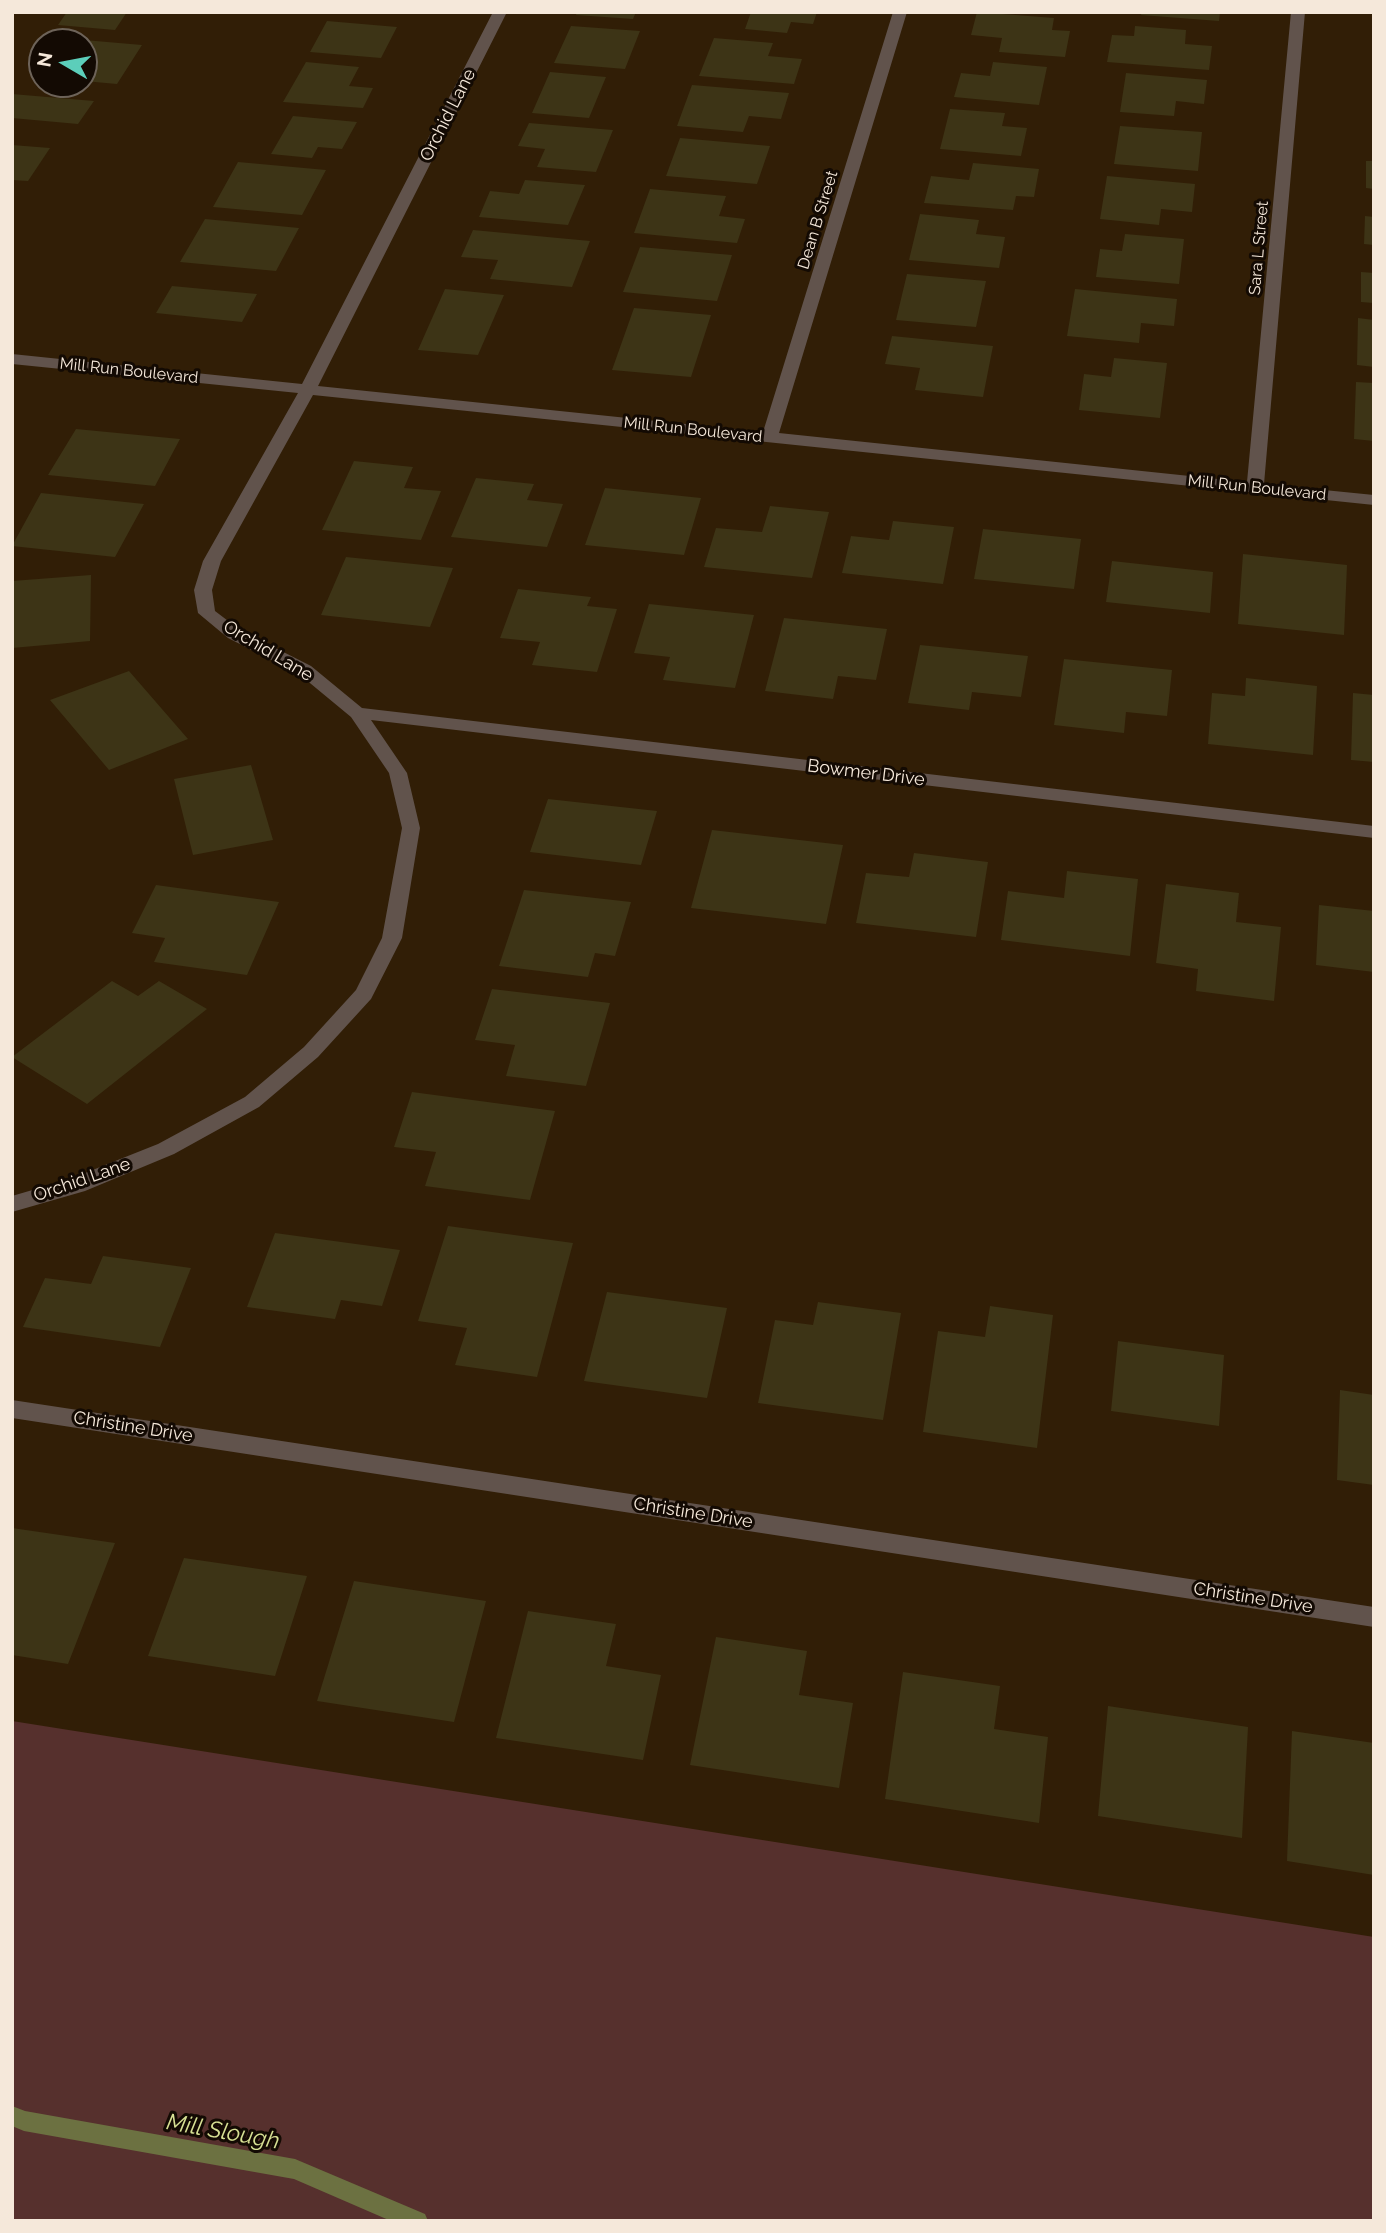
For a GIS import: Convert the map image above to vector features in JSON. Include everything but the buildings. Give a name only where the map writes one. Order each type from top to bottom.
[{"type":"street","name":"Orchid Lane","points":[[12,1204],[76,1185],[166,1149],[252,1102],[311,1052],[364,995],[392,938],[411,828],[398,773],[357,713],[306,670],[234,634],[208,613],[203,590],[212,561],[309,389],[500,12]]},
{"type":"street","name":"Dean B Street","points":[[769,438],[900,12]]},
{"type":"street","name":"Sara L Street","points":[[1255,488],[1298,12]]},
{"type":"street","name":"Mill Run Boulevard","points":[[12,359],[1374,500]]},
{"type":"street","name":"Bowmer Drive","points":[[357,713],[1374,832]]},
{"type":"street","name":"Christine Drive","points":[[12,1409],[1374,1617]]},
{"type":"shaded area","points":[[12,1721],[1374,1937],[1374,2221],[12,2221]]},
{"type":"waterway","name":"Mill Slough","points":[[12,2116],[24,2121],[295,2169],[417,2221]]}]
